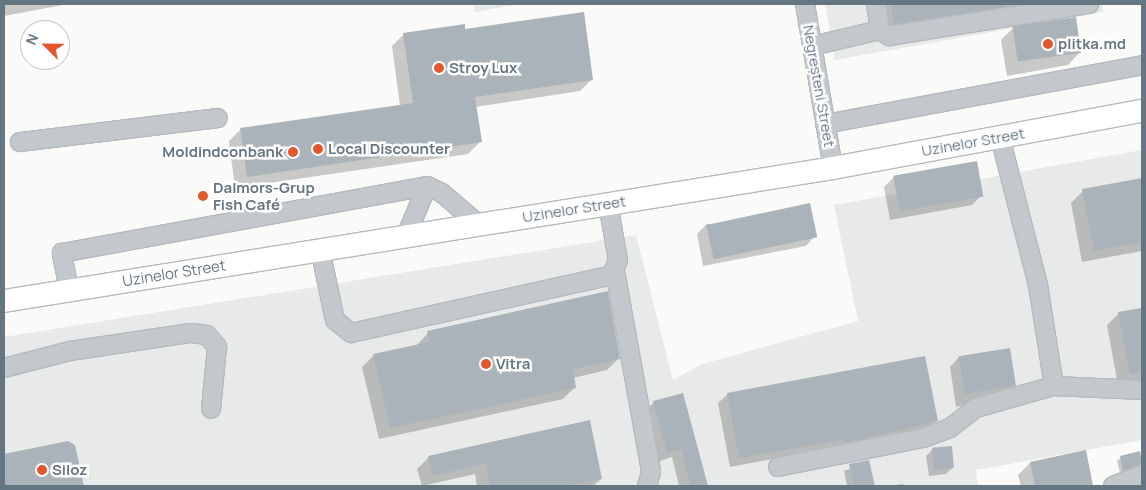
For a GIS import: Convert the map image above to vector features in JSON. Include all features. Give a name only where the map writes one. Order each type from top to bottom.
[{"type":"main road","name":"Uzinelor Street","points":[[4,301],[833,168],[1142,111]]},
{"type":"street","name":"Negreșteni Street","points":[[805,4],[833,168]]},
{"type":"street","points":[[876,4],[880,30],[885,36],[896,36],[1089,4]]},
{"type":"street","points":[[812,46],[880,30]]},
{"type":"street","points":[[826,124],[1142,65]]},
{"type":"street","points":[[20,142],[218,118]]},
{"type":"street","points":[[1000,137],[1038,285],[1054,386]]},
{"type":"street","points":[[69,290],[62,254],[427,186],[442,193],[478,224]]},
{"type":"street","points":[[406,236],[427,186]]},
{"type":"street","points":[[608,204],[618,260],[616,272],[651,472],[647,486]]},
{"type":"street","points":[[320,249],[335,320],[351,333],[616,272]]},
{"type":"street","points":[[4,368],[70,351],[191,333],[207,335],[217,347],[211,409]]},
{"type":"street","points":[[778,467],[923,438],[950,428],[976,408],[1054,386],[1142,390]]},
{"type":"street","points":[[1113,486],[1142,475]]},
{"type":"shaded area","points":[[474,4],[520,4],[475,12]]},
{"type":"shaded area","points":[[825,4],[1102,4],[1104,12],[835,60]]},
{"type":"shaded area","points":[[1142,150],[1142,440],[976,470],[978,486],[4,486],[4,337],[636,235],[673,380],[702,364],[858,321],[834,205]]},
{"type":"building","points":[[891,4],[1005,4],[1006,7],[894,24]]},
{"type":"building","name":"Stroy Lux","points":[[584,12],[593,80],[475,97],[482,142],[247,177],[240,128],[413,103],[403,33],[465,24],[465,29]]},
{"type":"building","name":"plitka.md","points":[[1076,17],[1081,53],[1018,62],[1013,26]]},
{"type":"building","points":[[977,161],[983,196],[900,211],[893,176]]},
{"type":"building","points":[[1142,178],[1142,242],[1094,251],[1082,189]]},
{"type":"building","points":[[810,203],[817,237],[714,259],[706,225]]},
{"type":"building","name":"Vitra","points":[[608,291],[620,359],[573,369],[576,388],[390,428],[373,354],[429,342],[427,331]]},
{"type":"building","points":[[1142,308],[1142,371],[1130,374],[1118,312]]},
{"type":"building","points":[[1010,348],[1016,386],[965,394],[959,356]]},
{"type":"building","points":[[925,356],[938,421],[845,443],[845,439],[739,458],[727,393]]},
{"type":"building","points":[[683,393],[708,486],[691,486],[681,449],[667,453],[653,401]]},
{"type":"building","points":[[590,420],[602,479],[567,486],[490,486],[486,463],[433,476],[428,456]]},
{"type":"building","name":"Siloz","points":[[68,441],[75,445],[84,486],[4,486],[4,454]]},
{"type":"building","points":[[952,446],[954,468],[934,470],[932,448]]},
{"type":"building","points":[[1086,450],[1093,486],[1035,486],[1030,462]]},
{"type":"building","points":[[1140,451],[1142,465],[1123,471],[1120,456]]},
{"type":"building","points":[[869,460],[875,486],[854,486],[849,464]]},
{"type":"place","name":"plitka.md","points":[[1048,44]]},
{"type":"place","name":"Stroy Lux","points":[[439,68]]},
{"type":"place","name":"Local Discounter","points":[[318,149]]},
{"type":"place","name":"Moldindconbank","points":[[293,152]]},
{"type":"place","name":"Dalmors-Grup Fish Café","points":[[203,196]]},
{"type":"place","name":"Vitra","points":[[486,364]]},
{"type":"place","name":"Siloz","points":[[42,470]]}]
